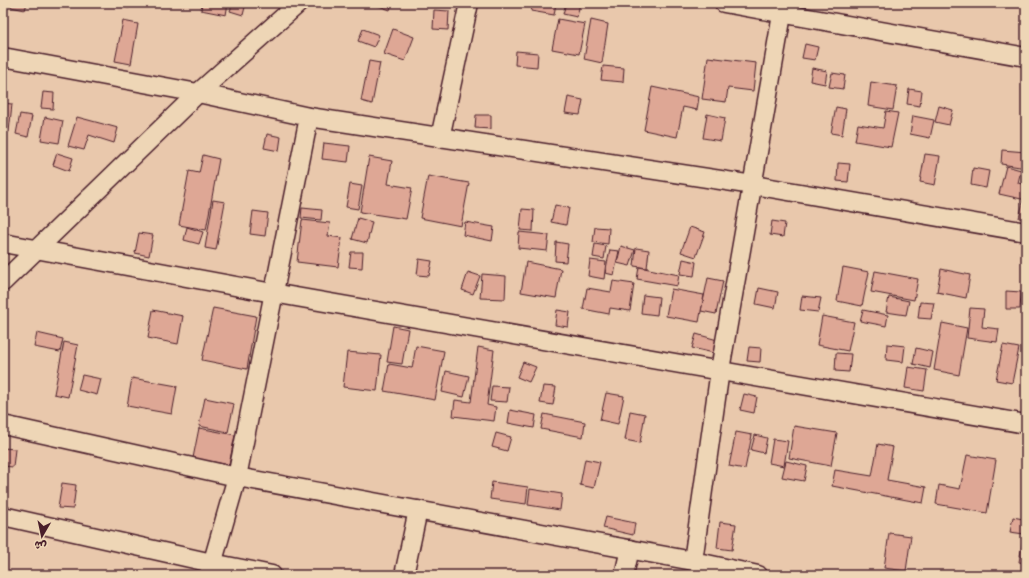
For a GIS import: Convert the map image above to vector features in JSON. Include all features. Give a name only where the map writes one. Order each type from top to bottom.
[{"type":"street","points":[[3,282],[198,93],[299,3]]},
{"type":"street","points":[[440,138],[469,3]]},
{"type":"street","points":[[724,3],[783,8],[1026,57]]},
{"type":"street","points":[[693,561],[720,370],[783,8]]},
{"type":"street","points":[[3,57],[198,93],[309,117],[753,185],[1026,232]]},
{"type":"street","points":[[210,569],[237,477],[309,117]]},
{"type":"street","points":[[3,243],[273,293],[1026,424]]},
{"type":"street","points":[[3,425],[237,477],[630,549],[758,575]]},
{"type":"street","points":[[404,575],[418,510]]},
{"type":"street","points":[[3,516],[210,569],[272,575]]},
{"type":"street","points":[[624,575],[630,549]]},
{"type":"building","points":[[12,3],[27,3],[25,10],[11,7]]},
{"type":"building","points":[[100,3],[130,3],[129,8]]},
{"type":"building","points":[[202,3],[228,3],[226,15],[201,10]]},
{"type":"building","points":[[233,3],[246,3],[243,15],[230,11]]},
{"type":"building","points":[[377,3],[392,3],[390,10],[376,5]]},
{"type":"building","points":[[533,3],[556,3],[554,15],[531,11]]},
{"type":"building","points":[[566,3],[580,3],[577,17],[563,14]]},
{"type":"building","points":[[434,10],[449,11],[448,30],[433,29]]},
{"type":"building","points":[[558,19],[585,24],[579,54],[552,49]]},
{"type":"building","points":[[591,20],[608,24],[602,63],[584,59]]},
{"type":"building","points":[[123,21],[138,24],[131,64],[115,61]]},
{"type":"building","points":[[363,29],[379,35],[374,47],[358,41]]},
{"type":"building","points":[[393,29],[414,37],[405,61],[384,54]]},
{"type":"building","points":[[805,44],[818,47],[815,60],[802,58]]},
{"type":"building","points":[[516,51],[538,53],[537,67],[515,65]]},
{"type":"building","points":[[708,57],[756,63],[753,91],[728,88],[726,102],[702,99]]},
{"type":"building","points":[[369,61],[380,63],[372,104],[361,101]]},
{"type":"building","points":[[603,66],[624,68],[623,82],[601,80]]},
{"type":"building","points":[[812,68],[827,71],[825,84],[810,81]]},
{"type":"building","points":[[832,73],[845,75],[843,89],[829,87]]},
{"type":"building","points":[[871,82],[897,86],[893,110],[868,106]]},
{"type":"building","points":[[652,87],[699,97],[697,110],[683,107],[677,137],[644,130]]},
{"type":"building","points":[[909,89],[922,91],[920,106],[907,104]]},
{"type":"building","points":[[43,92],[54,93],[53,109],[41,108]]},
{"type":"building","points":[[568,97],[583,100],[580,115],[565,113]]},
{"type":"building","points":[[3,103],[12,104],[9,132],[3,131]]},
{"type":"building","points":[[939,106],[953,110],[949,125],[935,122]]},
{"type":"building","points":[[836,107],[846,109],[842,135],[831,133]]},
{"type":"building","points":[[886,111],[898,113],[891,147],[855,141],[858,124],[883,128]]},
{"type":"building","points":[[20,114],[32,116],[28,137],[16,134]]},
{"type":"building","points":[[707,114],[725,118],[721,141],[703,138]]},
{"type":"building","points":[[476,115],[491,115],[491,129],[475,128]]},
{"type":"building","points":[[913,116],[934,120],[930,138],[910,134]]},
{"type":"building","points":[[45,117],[63,121],[59,143],[41,140]]},
{"type":"building","points":[[77,117],[118,128],[114,143],[89,135],[84,150],[68,146]]},
{"type":"building","points":[[267,134],[281,137],[279,151],[264,148]]},
{"type":"building","points":[[324,143],[350,146],[348,162],[322,159]]},
{"type":"building","points":[[1002,150],[1026,152],[1026,168],[1001,164]]},
{"type":"building","points":[[57,153],[73,158],[69,171],[53,165]]},
{"type":"building","points":[[925,154],[940,156],[935,185],[920,182]]},
{"type":"building","points":[[203,155],[219,159],[206,230],[179,225],[189,171],[199,173]]},
{"type":"building","points":[[369,157],[392,161],[388,184],[412,188],[406,219],[360,212]]},
{"type":"building","points":[[838,163],[850,164],[848,182],[837,181]]},
{"type":"building","points":[[1006,166],[1021,170],[1018,183],[1026,185],[1026,200],[999,194]]},
{"type":"building","points":[[973,168],[989,171],[986,188],[971,185]]},
{"type":"building","points":[[428,176],[469,183],[461,226],[420,218]]},
{"type":"building","points":[[350,184],[362,186],[358,209],[346,207]]},
{"type":"building","points":[[213,200],[225,202],[216,250],[205,248]]},
{"type":"building","points":[[1023,202],[1026,202],[1026,219],[1019,218]]},
{"type":"building","points":[[555,205],[569,208],[566,225],[551,222]]},
{"type":"building","points":[[302,208],[322,210],[321,220],[301,218]]},
{"type":"building","points":[[522,209],[534,210],[533,231],[520,230]]},
{"type":"building","points":[[253,211],[268,213],[265,236],[250,234]]},
{"type":"building","points":[[358,218],[372,222],[367,243],[352,239]]},
{"type":"building","points":[[302,220],[330,223],[328,236],[342,238],[338,267],[297,262]]},
{"type":"building","points":[[772,221],[785,223],[783,237],[770,235]]},
{"type":"building","points":[[465,222],[494,227],[492,241],[463,235]]},
{"type":"building","points":[[187,227],[203,232],[199,244],[184,240]]},
{"type":"building","points":[[595,227],[609,228],[608,244],[593,242]]},
{"type":"building","points":[[690,227],[705,232],[696,257],[681,252]]},
{"type":"building","points":[[519,232],[549,235],[547,251],[518,248]]},
{"type":"building","points":[[139,233],[153,235],[149,256],[135,253]]},
{"type":"building","points":[[556,242],[568,244],[566,262],[555,261]]},
{"type":"building","points":[[595,244],[606,246],[604,259],[593,257]]},
{"type":"building","points":[[621,246],[635,250],[630,266],[617,263]]},
{"type":"building","points":[[636,248],[649,250],[647,268],[634,266]]},
{"type":"building","points":[[610,250],[619,251],[614,275],[605,273]]},
{"type":"building","points":[[351,252],[363,252],[362,268],[349,267]]},
{"type":"building","points":[[419,259],[432,261],[429,276],[417,275]]},
{"type":"building","points":[[683,259],[696,262],[694,276],[680,274]]},
{"type":"building","points":[[590,260],[606,262],[604,279],[588,276]]},
{"type":"building","points":[[526,262],[561,269],[556,298],[521,292]]},
{"type":"building","points":[[639,267],[679,275],[677,286],[637,279]]},
{"type":"building","points":[[843,267],[869,272],[862,306],[837,301]]},
{"type":"building","points":[[941,269],[970,275],[966,298],[937,292]]},
{"type":"building","points":[[875,271],[918,279],[914,300],[871,292]]},
{"type":"building","points":[[468,272],[480,276],[473,294],[462,290]]},
{"type":"building","points":[[482,274],[506,276],[505,299],[480,298]]},
{"type":"building","points":[[708,278],[723,281],[716,314],[701,311]]},
{"type":"building","points":[[613,281],[634,284],[630,311],[610,308],[609,314],[583,309],[587,288],[611,292]]},
{"type":"building","points":[[759,288],[778,292],[775,308],[756,304]]},
{"type":"building","points":[[671,289],[704,295],[699,322],[666,316]]},
{"type":"building","points":[[1006,291],[1021,292],[1020,309],[1006,309]]},
{"type":"building","points":[[643,295],[659,297],[657,315],[641,313]]},
{"type":"building","points":[[802,296],[821,298],[818,312],[800,310]]},
{"type":"building","points":[[889,297],[909,301],[906,315],[886,312]]},
{"type":"building","points":[[920,302],[934,303],[931,319],[918,318]]},
{"type":"building","points":[[213,308],[256,316],[247,369],[202,360]]},
{"type":"building","points":[[970,308],[984,309],[982,327],[999,329],[997,342],[967,338]]},
{"type":"building","points":[[153,310],[183,316],[178,344],[148,338]]},
{"type":"building","points":[[557,310],[570,312],[568,327],[555,325]]},
{"type":"building","points":[[863,310],[888,315],[886,326],[860,321]]},
{"type":"building","points":[[822,316],[854,322],[848,351],[817,345]]},
{"type":"building","points":[[942,323],[967,328],[959,375],[934,370]]},
{"type":"building","points":[[393,326],[408,329],[402,364],[387,362]]},
{"type":"building","points":[[37,333],[63,339],[60,352],[34,347]]},
{"type":"building","points":[[696,334],[721,341],[718,354],[692,348]]},
{"type":"building","points":[[64,342],[78,345],[68,397],[54,394]]},
{"type":"building","points":[[887,344],[905,346],[903,362],[886,360]]},
{"type":"building","points":[[1003,345],[1019,348],[1012,383],[996,380]]},
{"type":"building","points":[[416,346],[444,351],[435,400],[384,391],[389,364],[412,368]]},
{"type":"building","points":[[478,347],[494,350],[487,405],[496,407],[494,421],[453,416],[455,400],[471,402]]},
{"type":"building","points":[[749,347],[761,348],[760,362],[747,361]]},
{"type":"building","points":[[916,348],[933,352],[930,368],[913,364]]},
{"type":"building","points":[[347,352],[381,355],[377,391],[343,387]]},
{"type":"building","points":[[836,353],[851,354],[849,372],[835,371]]},
{"type":"building","points":[[523,362],[536,367],[529,382],[517,377]]},
{"type":"building","points":[[908,367],[927,370],[924,391],[905,388]]},
{"type":"building","points":[[446,371],[469,376],[464,397],[442,392]]},
{"type":"building","points":[[82,375],[101,379],[97,395],[78,390]]},
{"type":"building","points":[[132,378],[177,386],[172,414],[127,406]]},
{"type":"building","points":[[492,386],[509,387],[507,402],[490,401]]},
{"type":"building","points":[[543,386],[556,387],[553,405],[540,403]]},
{"type":"building","points":[[606,393],[624,396],[618,424],[600,420]]},
{"type":"building","points":[[744,394],[757,397],[754,413],[740,410]]},
{"type":"building","points":[[205,398],[234,404],[228,432],[199,426]]},
{"type":"building","points":[[510,410],[536,415],[534,428],[508,423]]},
{"type":"building","points":[[630,411],[645,414],[640,443],[625,440]]},
{"type":"building","points":[[544,414],[585,422],[583,437],[541,429]]},
{"type":"building","points":[[794,426],[837,433],[831,466],[789,458]]},
{"type":"building","points":[[199,428],[235,435],[229,465],[193,458]]},
{"type":"building","points":[[736,432],[752,435],[745,469],[729,466]]},
{"type":"building","points":[[496,433],[511,437],[507,451],[492,447]]},
{"type":"building","points":[[755,435],[767,438],[764,453],[751,450]]},
{"type":"building","points":[[773,439],[788,441],[784,466],[769,463]]},
{"type":"building","points":[[878,444],[893,447],[887,480],[926,487],[923,503],[832,486],[835,470],[872,476]]},
{"type":"building","points":[[3,448],[15,449],[13,467],[3,466]]},
{"type":"building","points":[[967,455],[996,460],[987,513],[936,504],[939,485],[960,489]]},
{"type":"building","points":[[585,459],[600,462],[594,488],[580,485]]},
{"type":"building","points":[[786,461],[807,466],[804,481],[782,477]]},
{"type":"building","points":[[492,482],[528,487],[526,504],[490,499]]},
{"type":"building","points":[[62,483],[76,485],[73,509],[58,508]]},
{"type":"building","points":[[530,489],[562,494],[560,510],[528,505]]},
{"type":"building","points":[[1026,506],[1026,563],[1019,562],[1024,534],[1010,532],[1013,517],[1023,519]]},
{"type":"building","points":[[606,517],[635,523],[633,535],[603,528]]},
{"type":"building","points":[[720,522],[736,524],[732,550],[717,548]]},
{"type":"building","points":[[889,533],[911,536],[906,571],[884,568]]}]
